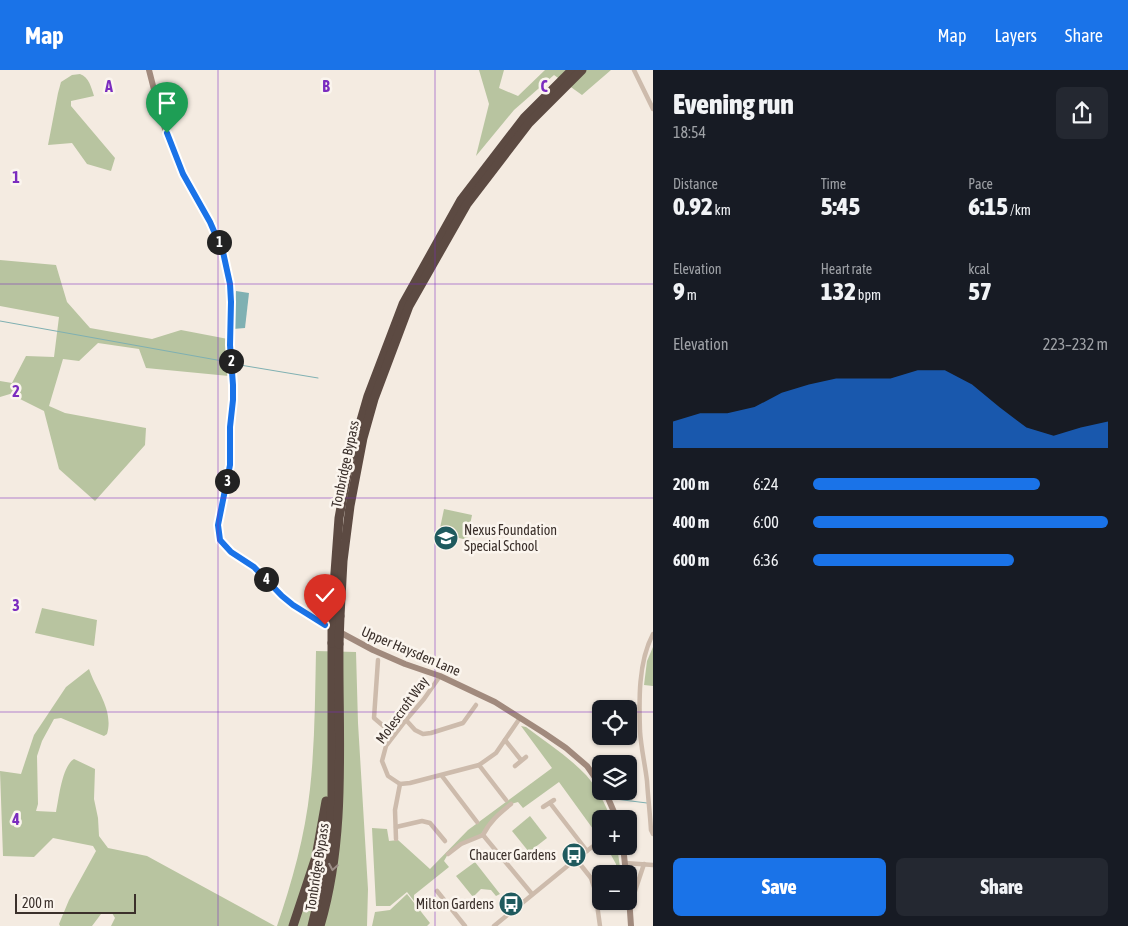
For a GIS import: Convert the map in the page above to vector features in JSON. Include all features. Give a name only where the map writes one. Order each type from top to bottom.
[{"type":"highway","name":"Tonbridge Bypass","points":[[320,926],[332,874],[338,829],[336,615],[340,518],[344,486],[351,455],[368,396],[403,304],[461,200],[524,118],[572,70]]},
{"type":"highway","name":"Tonbridge Bypass","points":[[336,615],[350,506],[363,438],[374,399],[409,306],[467,204],[529,123],[582,70]]},
{"type":"highway","name":"Tonbridge Bypass","points":[[312,926],[330,831],[336,644]]},
{"type":"highway","points":[[293,926],[316,857],[326,801],[332,729]]},
{"type":"street","name":"Upper Haysden Lane","points":[[149,70],[162,118],[177,162],[210,222],[223,252],[228,272],[231,302],[230,339],[233,400],[230,427],[230,465],[218,525],[220,540],[231,552],[254,567],[282,596],[306,614],[373,650],[440,676],[488,699],[551,738],[587,766],[592,773]]},
{"type":"street","points":[[634,70],[653,109]]},
{"type":"street","points":[[653,634],[641,673],[640,732],[653,834]]},
{"type":"street","points":[[378,660],[374,718],[394,735]]},
{"type":"street","name":"Molescroft Way","points":[[400,784],[388,776],[382,761],[386,746],[440,676]]},
{"type":"street","points":[[406,720],[415,730],[423,734],[432,733],[463,723],[475,706],[468,704]]},
{"type":"street","points":[[396,838],[395,810],[400,784],[410,784],[479,765],[496,753],[520,718]]},
{"type":"street","points":[[505,740],[521,760]]},
{"type":"street","points":[[514,766],[526,757]]},
{"type":"street","points":[[448,854],[461,844],[483,835],[488,825],[509,802],[479,765]]},
{"type":"street","points":[[442,776],[477,822]]},
{"type":"street","points":[[543,807],[552,801],[587,850]]},
{"type":"street","points":[[396,827],[422,821],[430,823],[445,841]]},
{"type":"street","points":[[483,835],[532,894]]},
{"type":"street","points":[[494,926],[592,847]]},
{"type":"street","points":[[624,855],[625,863],[653,865]]},
{"type":"street","points":[[576,859],[591,878],[595,890],[600,926]]},
{"type":"street","points":[[637,885],[644,864]]},
{"type":"street","points":[[437,891],[465,926]]},
{"type":"street","points":[[630,910],[631,926]]},
{"type":"green space","points":[[479,70],[504,70],[499,88],[518,96],[545,70],[611,70],[582,95],[554,75],[514,110],[476,156],[489,104]]},
{"type":"green space","points":[[80,74],[88,80],[94,96],[71,101],[71,106],[115,158],[111,171],[87,164],[72,143],[48,145],[61,82],[72,75]]},
{"type":"green space","points":[[0,260],[56,265],[67,302],[90,328],[152,339],[181,330],[228,339],[229,376],[146,368],[139,349],[98,343],[79,361],[63,359],[49,406],[65,413],[146,428],[145,445],[95,501],[59,469],[44,411],[10,394],[0,397],[0,381],[12,383],[26,356],[54,357],[59,317],[0,306]]},
{"type":"green space","points":[[444,509],[472,515],[467,540],[439,533]]},
{"type":"green space","points":[[42,608],[97,620],[94,646],[35,633]]},
{"type":"green space","points":[[653,647],[653,686],[644,685],[647,661]]},
{"type":"green space","points":[[316,651],[356,652],[358,723],[368,889],[367,926],[277,926],[297,859],[308,807],[314,737]]},
{"type":"green space","points":[[89,669],[106,708],[109,725],[107,734],[104,736],[61,718],[54,719],[42,741],[37,756],[38,804],[36,811],[56,812],[64,775],[74,759],[95,769],[94,799],[99,836],[108,848],[147,856],[275,926],[111,926],[115,918],[112,913],[101,914],[92,926],[60,926],[59,924],[69,900],[96,851],[93,846],[53,838],[34,857],[3,856],[0,771],[21,774],[34,735],[66,687]]},
{"type":"green space","points":[[521,726],[526,727],[565,756],[586,775],[592,784],[592,800],[603,800],[607,810],[592,810],[592,828],[559,782],[523,808],[518,802],[511,804],[481,834],[448,854],[444,861],[449,867],[414,895],[414,901],[407,892],[390,906],[376,906],[372,828],[387,829],[389,841],[398,840],[430,869],[468,830],[552,768]]},
{"type":"green space","points":[[530,816],[547,838],[529,852],[512,831]]},
{"type":"green space","points":[[611,855],[618,855],[620,865],[616,864]]},
{"type":"green space","points":[[475,862],[500,894],[496,896],[491,890],[481,889],[473,897],[456,876]]},
{"type":"green space","points":[[407,894],[430,923],[427,926],[372,926],[375,912],[390,910]]},
{"type":"water","points":[[236,291],[249,293],[245,328],[233,329]]},
{"type":"waterway","points":[[0,321],[228,362]]},
{"type":"waterway","points":[[234,364],[318,378]]},
{"type":"waterway","points":[[623,800],[647,803]]},
{"type":"place","name":"Nexus Foundation Special School","points":[[446,538]]},
{"type":"place","name":"Chaucer Gardens","points":[[574,855]]},
{"type":"place","name":"Milton Gardens","points":[[511,904]]},
{"type":"route","points":[[167,133],[177,162],[210,222],[223,252],[230,284],[230,345],[233,385],[230,465],[218,525],[218,535],[231,552],[254,567],[282,596],[306,614],[325,625]]}]
